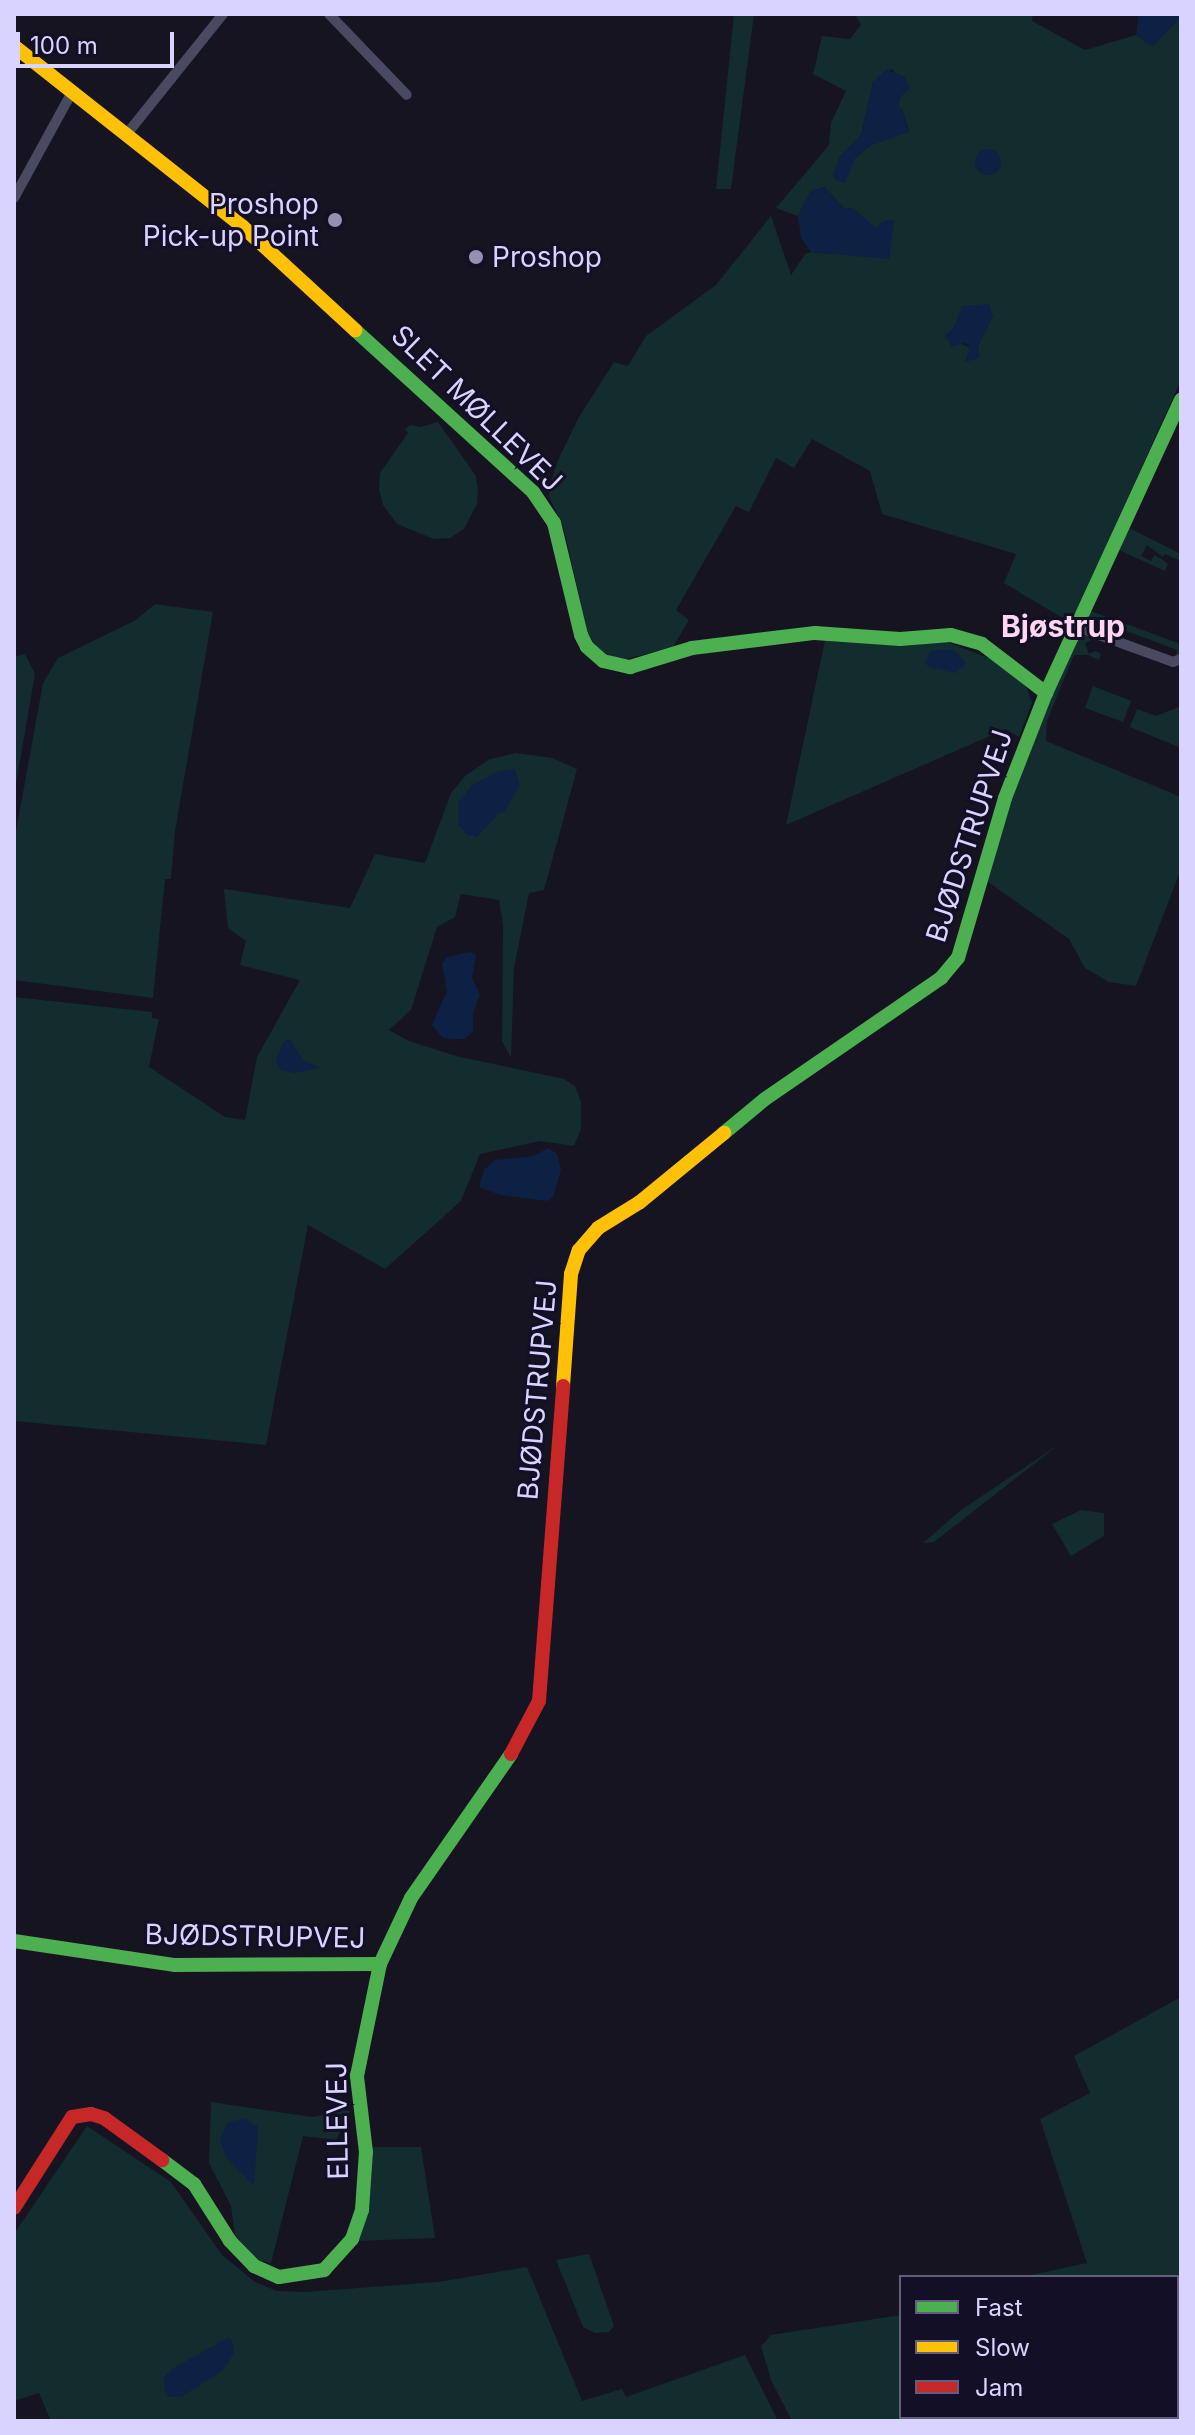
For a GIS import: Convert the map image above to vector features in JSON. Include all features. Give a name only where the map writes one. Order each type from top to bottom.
[{"type":"street","points":[[126,135],[223,14]]},
{"type":"street","points":[[329,14],[407,95]]},
{"type":"street","name":"SLET MØLLEVEJ","points":[[14,46],[242,226],[533,492],[554,523],[581,635],[587,647],[603,661],[630,667],[692,648],[815,633],[900,639],[951,635],[982,644],[1046,693]]},
{"type":"street","points":[[14,198],[72,92]]},
{"type":"street","name":"BJØDSTRUPVEJ","points":[[14,1941],[171,1965],[380,1964],[411,1898],[522,1739],[539,1701],[571,1274],[579,1250],[598,1228],[640,1202],[765,1099],[905,1004],[950,968],[963,947],[1005,798],[1046,693],[1181,400]]},
{"type":"street","points":[[1088,631],[1173,662],[1181,659]]},
{"type":"street","name":"ELLEVEJ","points":[[14,2208],[65,2124],[72,2117],[91,2114],[104,2118],[194,2184],[230,2241],[254,2266],[279,2277],[303,2276],[324,2270],[352,2239],[362,2210],[366,2152],[357,2076],[380,1964]]},
{"type":"green space","points":[[734,14],[754,14],[731,189],[716,189]]},
{"type":"green space","points":[[855,14],[1033,14],[1032,21],[1085,50],[1136,35],[1153,46],[1179,18],[1177,14],[1181,14],[1181,380],[1071,623],[1004,583],[1016,554],[882,514],[870,471],[812,439],[794,468],[776,458],[749,512],[736,506],[676,610],[689,620],[673,647],[626,659],[612,657],[596,647],[588,633],[563,526],[549,497],[549,487],[559,458],[579,417],[614,362],[628,366],[646,336],[716,285],[771,216],[791,275],[805,254],[811,252],[889,258],[876,229],[854,209],[844,208],[824,187],[811,191],[798,216],[776,208],[829,145],[831,123],[846,91],[813,74],[822,36],[850,39],[861,25]],"holes":[[[892,69],[909,87],[900,97],[898,107],[902,109],[909,131],[871,145],[855,158],[839,158],[861,135],[873,82]],[[993,316],[979,344],[971,348],[945,336],[953,329]]]},
{"type":"green space","points":[[438,422],[476,476],[478,490],[477,504],[464,529],[450,538],[434,539],[397,524],[383,505],[379,489],[380,473],[408,433],[405,429],[411,425],[420,427]]},
{"type":"green space","points":[[1129,528],[1181,554],[1181,561],[1165,554],[1163,557],[1147,545],[1141,556],[1151,561],[1154,555],[1162,559],[1168,564],[1165,571],[1119,550]]},
{"type":"green space","points":[[155,604],[213,612],[175,831],[171,879],[165,879],[153,998],[14,980],[14,842],[43,683],[58,658],[136,620]]},
{"type":"green space","points":[[1088,610],[1181,644],[1181,656],[1175,658],[1177,650],[1092,618],[1087,630],[1079,627]]},
{"type":"green space","points":[[1081,631],[1091,640],[1085,643],[1089,654],[1095,651],[1101,654],[1099,660],[1088,655],[1074,655],[1047,721],[1046,741],[1181,797],[1181,869],[1136,986],[1109,982],[1085,968],[1069,939],[988,882],[1008,806],[1041,711]]},
{"type":"green space","points":[[843,639],[896,646],[947,642],[999,662],[1027,688],[1032,703],[1019,737],[1006,729],[786,825],[825,640]]},
{"type":"green space","points":[[25,654],[35,674],[14,795],[14,657]]},
{"type":"green space","points":[[1093,686],[1131,701],[1123,722],[1085,708]]},
{"type":"green space","points":[[1181,706],[1181,748],[1130,727],[1137,709],[1156,716]]},
{"type":"green space","points":[[516,753],[552,758],[577,769],[544,890],[529,893],[514,968],[511,1058],[502,1041],[503,925],[499,900],[461,894],[455,917],[437,927],[411,1010],[389,1030],[409,1041],[456,1056],[564,1079],[575,1086],[581,1102],[581,1129],[574,1146],[540,1141],[480,1154],[461,1201],[385,1269],[308,1225],[266,1445],[14,1421],[14,997],[152,1012],[152,1018],[159,1019],[149,1067],[225,1117],[245,1120],[257,1057],[300,980],[240,965],[246,941],[228,928],[224,889],[350,908],[375,854],[425,863],[451,793],[466,775],[490,759]]},
{"type":"green space","points":[[1061,1443],[934,1542],[923,1543],[961,1510]]},
{"type":"green space","points":[[1081,1510],[1104,1513],[1104,1536],[1071,1556],[1052,1524]]},
{"type":"green space","points":[[1181,1997],[1181,2421],[792,2421],[771,2380],[761,2346],[771,2335],[899,2315],[899,2419],[1179,2419],[1179,2275],[1031,2275],[1087,2263],[1040,2119],[1090,2093],[1074,2056]]},
{"type":"green space","points":[[211,2102],[312,2117],[323,2115],[329,2108],[350,2111],[336,2140],[303,2136],[271,2263],[257,2260],[235,2235],[231,2206],[209,2163]]},
{"type":"green space","points":[[87,2126],[171,2182],[222,2255],[255,2282],[277,2291],[305,2292],[438,2282],[527,2267],[582,2401],[622,2389],[626,2397],[745,2355],[778,2421],[51,2421],[39,2393],[14,2401],[14,2234]]},
{"type":"green space","points":[[370,2147],[421,2147],[435,2238],[356,2241]]},
{"type":"green space","points":[[589,2254],[614,2326],[609,2332],[595,2333],[583,2327],[556,2260]]},
{"type":"water","points":[[1139,14],[1177,14],[1180,18],[1153,46],[1136,35]]},
{"type":"water","points":[[887,69],[905,77],[910,88],[900,97],[898,107],[902,109],[909,132],[871,145],[855,158],[845,183],[835,179],[833,175],[839,158],[861,135],[873,82]]},
{"type":"water","points":[[988,149],[997,153],[1001,162],[997,171],[988,175],[979,171],[975,162],[979,153]]},
{"type":"water","points":[[824,187],[844,208],[854,209],[876,228],[885,220],[894,220],[889,259],[811,252],[801,238],[798,216],[811,191]]},
{"type":"water","points":[[989,304],[993,316],[979,344],[979,358],[965,362],[970,347],[964,343],[952,347],[945,336],[953,329],[962,306]]},
{"type":"water","points":[[931,650],[954,650],[966,663],[955,673],[933,668],[925,664]]},
{"type":"water","points":[[515,769],[520,785],[505,811],[499,813],[477,837],[467,835],[459,825],[458,803],[472,785],[499,771]]},
{"type":"water","points":[[470,952],[476,955],[472,978],[480,995],[473,1013],[473,1031],[465,1039],[442,1037],[432,1025],[447,991],[442,964],[447,957]]},
{"type":"water","points":[[290,1039],[303,1060],[320,1068],[294,1073],[280,1070],[276,1060],[283,1042]]},
{"type":"water","points":[[549,1148],[557,1154],[561,1170],[553,1197],[547,1201],[500,1195],[479,1187],[484,1170],[495,1160],[533,1156]]},
{"type":"water","points":[[246,2119],[258,2127],[254,2186],[226,2157],[220,2139],[228,2122]]},
{"type":"water","points":[[229,2337],[234,2346],[233,2355],[222,2371],[181,2397],[170,2397],[165,2391],[164,2377],[172,2369]]},
{"type":"traffic: fast","points":[[355,330],[533,492],[554,523],[581,635],[587,647],[603,661],[630,667],[692,648],[815,633],[900,639],[951,635],[982,644],[1046,693]]},
{"type":"traffic: fast","points":[[724,1133],[765,1099],[941,978],[958,958],[1005,798],[1046,693],[1181,400]]},
{"type":"traffic: fast","points":[[162,2160],[194,2184],[230,2241],[254,2266],[279,2277],[324,2270],[352,2239],[362,2210],[366,2152],[357,2076],[380,1964],[411,1898],[511,1754]]},
{"type":"traffic: fast","points":[[14,1941],[175,1965],[380,1964]]},
{"type":"traffic: slow","points":[[14,46],[242,226],[355,330]]},
{"type":"traffic: slow","points":[[563,1386],[571,1274],[579,1250],[598,1228],[640,1202],[724,1133]]},
{"type":"traffic: jam","points":[[511,1754],[539,1701],[563,1386]]},
{"type":"traffic: jam","points":[[14,2208],[72,2117],[91,2114],[104,2118],[162,2160]]},
{"type":"place","name":"Proshop Pick-up Point","points":[[335,220]]},
{"type":"place","name":"Proshop","points":[[476,257]]},
{"type":"district","name":"Bjøstrup","points":[[1063,626]]}]
